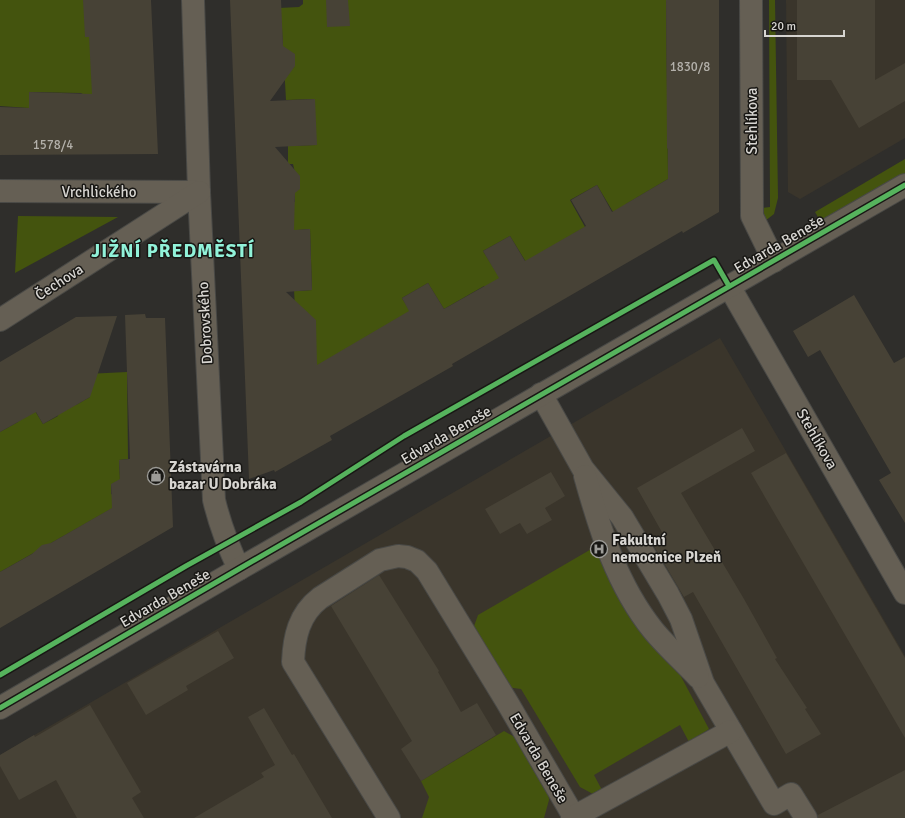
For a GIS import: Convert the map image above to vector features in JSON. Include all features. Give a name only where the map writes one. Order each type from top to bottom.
[{"type":"street","name":"Dobrovského","points":[[193,0],[199,192],[214,500],[226,543],[239,569]]},
{"type":"street","name":"Stehlíkova","points":[[751,0],[752,216],[774,261]]},
{"type":"street","name":"Edvarda Beneše","points":[[0,708],[905,185]]},
{"type":"street","name":"Vrchlického","points":[[0,191],[199,192]]},
{"type":"street","name":"Čechova","points":[[0,320],[199,192]]},
{"type":"street","name":"Stehlíkova","points":[[729,286],[905,593]]},
{"type":"street","points":[[541,394],[583,469],[622,517],[668,594],[681,618],[704,683],[774,804],[791,794],[806,818]]},
{"type":"street","points":[[583,469],[597,519],[613,562],[636,605],[653,630],[704,683]]},
{"type":"street","name":"Edvarda Beneše","points":[[389,818],[293,662],[294,646],[300,622],[311,605],[380,560],[398,556],[407,557],[416,561],[427,571],[507,702],[573,818],[731,731]]},
{"type":"shaded area","points":[[786,0],[905,0],[905,138],[800,199],[788,192]]},
{"type":"shaded area","name":"Fakultní nemocnice Plzeň","points":[[720,338],[905,656],[905,818],[0,818],[0,755]]},
{"type":"green space","points":[[0,0],[83,0],[100,36],[107,109],[81,93],[29,92],[29,108],[0,106]]},
{"type":"green space","points":[[303,0],[666,0],[668,179],[626,204],[616,217],[597,185],[570,200],[585,227],[526,262],[510,236],[483,251],[503,283],[487,292],[484,286],[444,309],[428,283],[402,298],[421,330],[318,384],[295,309],[294,289],[300,291],[312,290],[310,229],[298,230],[297,232],[292,233],[290,202],[295,202],[295,190],[299,190],[293,164],[288,164],[288,146],[315,145],[314,99],[286,100],[282,29],[279,8],[299,7],[303,4]]},
{"type":"green space","points":[[769,0],[775,0],[778,198],[774,214],[765,221],[761,208],[770,207]]},
{"type":"green space","points":[[905,159],[905,176],[822,224],[815,212]]},
{"type":"green space","points":[[18,216],[118,217],[15,273]]},
{"type":"green space","points":[[78,372],[86,374],[127,372],[128,459],[119,460],[120,481],[111,485],[111,494],[116,496],[118,505],[0,572],[0,432],[18,422],[29,401],[43,424],[58,416],[52,406],[76,405],[90,397]]},
{"type":"green space","points":[[600,544],[669,654],[709,729],[689,742],[680,725],[594,775],[603,792],[593,794],[580,787],[521,689],[507,687],[473,629],[478,615]]},
{"type":"green space","points":[[504,731],[520,740],[548,787],[549,800],[544,818],[422,818],[429,797],[421,781]]},
{"type":"building","points":[[83,0],[151,0],[158,154],[0,155],[0,107],[29,108],[29,92],[92,94],[89,37],[85,37]]},
{"type":"building","points":[[230,0],[281,0],[283,46],[295,54],[295,66],[270,101],[315,99],[317,145],[275,147],[300,176],[300,189],[295,193],[294,230],[310,229],[312,290],[286,292],[316,320],[317,365],[409,311],[402,298],[428,283],[444,309],[499,278],[483,251],[510,236],[525,261],[586,226],[571,200],[597,185],[612,212],[668,179],[666,0],[719,0],[719,212],[683,233],[682,231],[452,364],[453,366],[330,436],[332,440],[275,472],[274,470],[249,479]]},
{"type":"building","points":[[326,0],[348,0],[350,26],[327,27]]},
{"type":"building","points":[[797,0],[875,0],[875,80],[905,63],[905,101],[859,128],[831,80],[797,80]]},
{"type":"building","points":[[854,295],[894,363],[905,357],[905,523],[879,480],[891,473],[820,350],[808,357],[793,331]]},
{"type":"building","points":[[145,314],[146,318],[165,318],[173,527],[0,628],[0,572],[32,554],[42,545],[51,543],[112,508],[111,484],[120,479],[119,460],[130,459],[125,315]]},
{"type":"building","points":[[117,316],[90,397],[43,424],[36,412],[0,432],[0,362],[76,317]]},
{"type":"building","points":[[742,428],[755,451],[681,493],[744,599],[777,658],[775,659],[807,708],[805,709],[821,734],[786,754],[693,592],[684,597],[651,541],[663,534],[637,488]]},
{"type":"building","points":[[786,453],[905,658],[905,738],[751,473]]},
{"type":"building","points":[[551,472],[565,496],[545,508],[552,520],[527,534],[520,523],[500,534],[485,509]]},
{"type":"building","points":[[379,575],[439,671],[438,672],[461,712],[477,703],[496,735],[421,781],[401,749],[412,741],[331,606]]},
{"type":"building","points":[[218,631],[234,658],[186,686],[188,690],[146,715],[127,683]]},
{"type":"building","points":[[90,705],[141,792],[132,798],[144,818],[77,818],[56,780],[19,800],[0,766],[0,755],[34,735],[35,737]]},
{"type":"building","points":[[264,708],[292,755],[294,754],[332,818],[194,818],[264,777],[261,773],[275,765],[248,717]]},
{"type":"building","points":[[905,770],[905,818],[818,818],[818,815]]},
{"type":"cycle path","points":[[0,708],[905,185]]},
{"type":"cycle path","points":[[0,675],[186,566],[301,502],[404,436],[714,260],[729,286]]},
{"type":"place","name":"Zástavárna bazar U Dobráka","points":[[156,476]]},
{"type":"place","name":"Fakultní nemocnice Plzeň","points":[[599,549]]},
{"type":"district","name":"JIŽNÍ PŘEDMĚSTÍ","points":[[173,250]]}]
